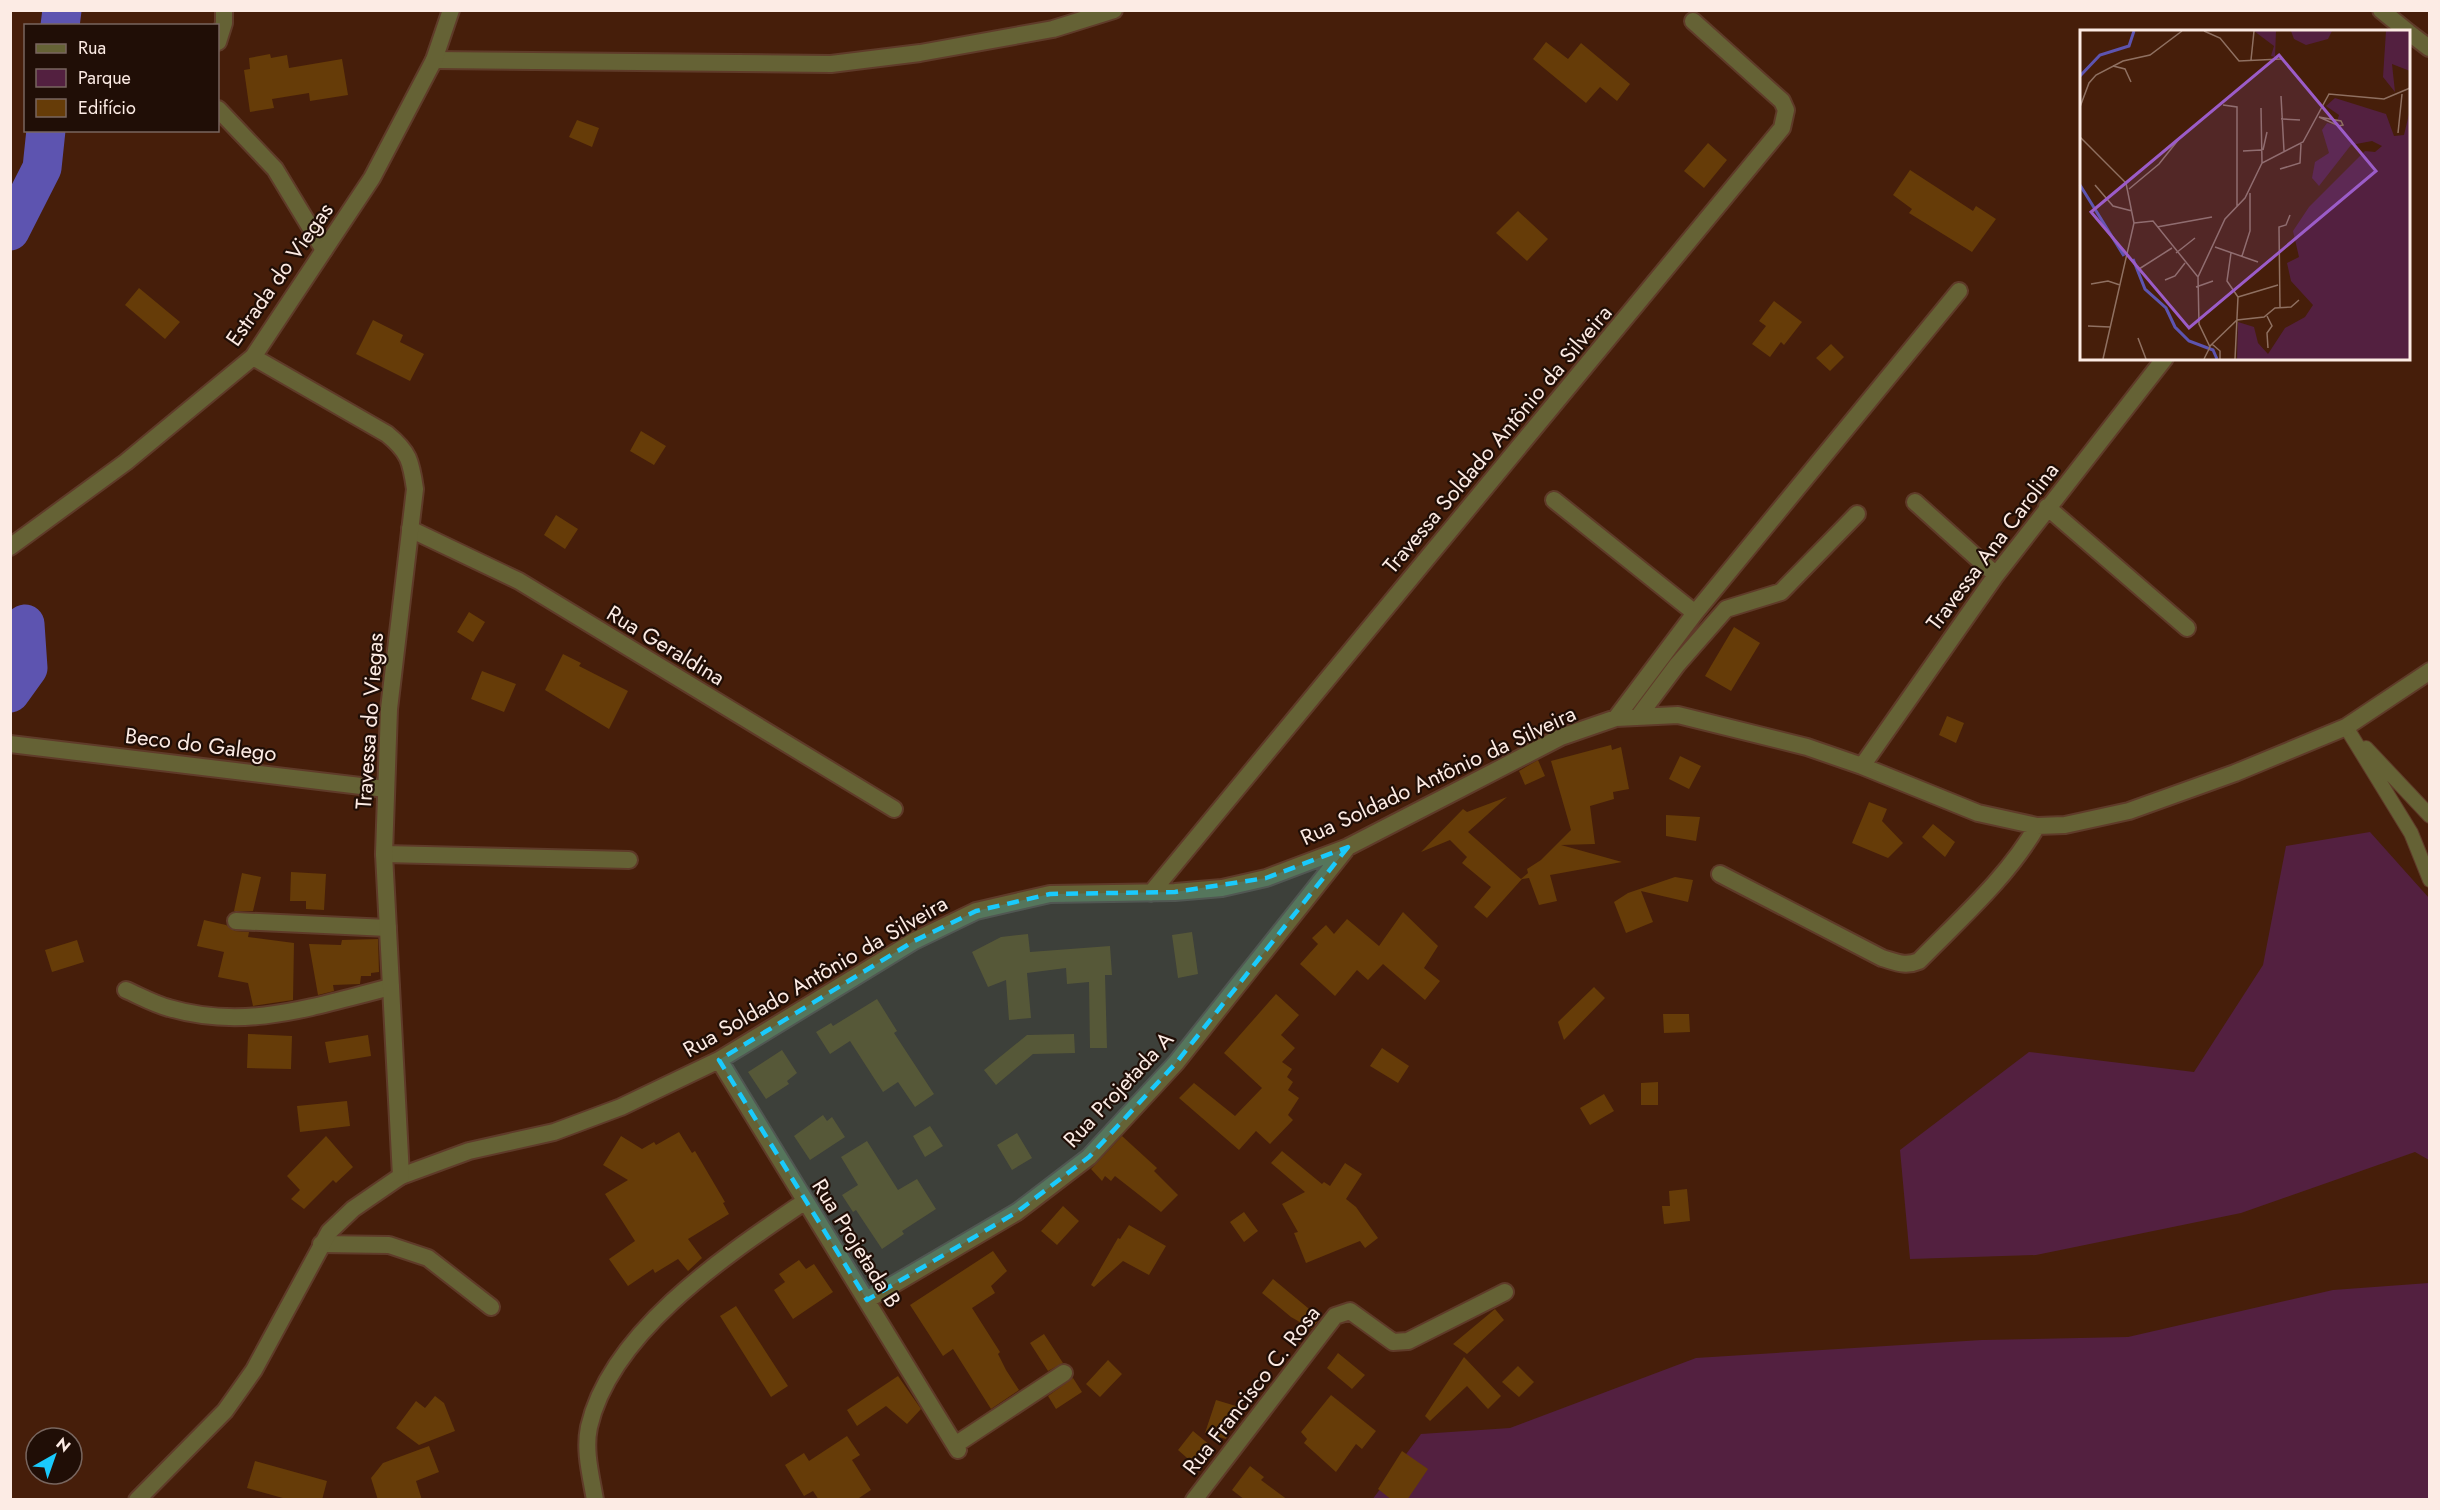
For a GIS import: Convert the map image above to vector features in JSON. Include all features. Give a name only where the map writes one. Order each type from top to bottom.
[{"type":"street","points":[[219,39],[224,23],[224,10]]},
{"type":"street","name":"Estrada do Viegas","points":[[10,547],[126,462],[253,357],[372,178],[434,60],[451,10]]},
{"type":"street","points":[[434,60],[831,64],[920,53],[1053,28],[1114,10]]},
{"type":"street","points":[[2381,10],[2406,30]]},
{"type":"street","name":"Travessa Soldado Antônio da Silveira","points":[[1151,893],[1782,128],[1786,110],[1782,101],[1693,21]]},
{"type":"street","points":[[2410,34],[2429,48]]},
{"type":"street","points":[[219,111],[275,169],[324,250]]},
{"type":"street","points":[[1616,718],[1695,613],[1959,291]]},
{"type":"street","name":"Travessa do Viegas","points":[[253,357],[387,434],[404,448],[412,465],[415,489],[388,709],[384,854],[401,1176]]},
{"type":"street","name":"Travessa Ana Carolina","points":[[1862,766],[1996,575],[2163,360]]},
{"type":"street","points":[[1554,500],[1695,613]]},
{"type":"street","points":[[1916,502],[1996,575]]},
{"type":"street","points":[[2047,507],[2187,628]]},
{"type":"street","points":[[1638,717],[1677,665],[1726,609],[1781,592],[1857,514]]},
{"type":"street","name":"Rua Geraldina","points":[[410,529],[519,582],[894,809]]},
{"type":"street","name":"Rua Soldado Antônio da Silveira","points":[[137,1500],[225,1411],[255,1370],[321,1244],[329,1232],[353,1209],[401,1176],[469,1151],[554,1132],[621,1107],[719,1060],[914,940],[976,911],[1050,894],[1151,893],[1222,888],[1266,878],[1348,847],[1561,737],[1616,718],[1678,715],[1807,747],[1862,766],[1978,813],[2037,826],[2065,825],[2129,811],[2235,773],[2346,727],[2430,671]]},
{"type":"street","name":"Beco do Galego","points":[[10,744],[386,789]]},
{"type":"street","points":[[1720,874],[1882,958],[1902,965],[1911,964],[1919,961],[1997,879],[2027,843],[2037,826]]},
{"type":"street","name":"Rua Projetada A","points":[[867,1300],[1017,1212],[1089,1157],[1176,1063],[1348,847]]},
{"type":"street","points":[[384,854],[629,860]]},
{"type":"street","points":[[236,921],[388,928]]},
{"type":"street","points":[[126,990],[168,1008],[228,1019],[271,1017],[391,987]]},
{"type":"street","name":"Rua Projetada B","points":[[719,1060],[804,1202],[957,1447],[1064,1373]]},
{"type":"street","points":[[595,1500],[587,1459],[589,1428],[600,1394],[624,1355],[688,1285],[721,1259],[804,1202]]},
{"type":"street","points":[[321,1244],[389,1245],[428,1258],[491,1307]]},
{"type":"street","name":"Rua Francisco C. Rosa","points":[[1194,1500],[1335,1316],[1350,1311],[1393,1342],[1408,1341],[1504,1292]]},
{"type":"lane","points":[[2346,727],[2430,816]]},
{"type":"lane","points":[[2346,727],[2411,833],[2430,879]]},
{"type":"highlighted area","points":[[1348,847],[1176,1063],[1089,1157],[1017,1212],[867,1300],[719,1060],[914,941],[976,911],[1050,894],[1175,892],[1266,878]]},
{"type":"green space","points":[[2370,832],[2429,898],[2429,1160],[2415,1152],[2241,1213],[2036,1255],[1910,1259],[1900,1150],[2029,1052],[2194,1072],[2263,965],[2286,846]]},
{"type":"green space","points":[[2429,1283],[2429,1499],[1372,1500],[1421,1434],[1510,1428],[1696,1358],[1982,1340],[2128,1337],[2333,1290]]},
{"type":"building","points":[[1546,42],[1568,59],[1581,43],[1630,84],[1617,101],[1600,87],[1586,103],[1533,59]]},
{"type":"building","points":[[270,54],[271,58],[287,55],[289,68],[342,59],[348,95],[310,101],[309,93],[272,99],[274,108],[250,112],[244,70],[250,69],[249,58]]},
{"type":"building","points":[[577,120],[599,128],[592,147],[569,137]]},
{"type":"building","points":[[1708,143],[1727,160],[1704,188],[1684,171]]},
{"type":"building","points":[[1910,170],[1973,211],[1976,206],[1996,219],[1972,252],[1909,213],[1912,209],[1893,195]]},
{"type":"building","points":[[1518,211],[1548,239],[1527,261],[1496,233]]},
{"type":"building","points":[[139,288],[180,322],[165,339],[125,305]]},
{"type":"building","points":[[1774,301],[1802,322],[1784,345],[1781,342],[1770,357],[1752,344],[1766,326],[1759,321]]},
{"type":"building","points":[[373,320],[403,335],[400,342],[424,354],[410,381],[356,354]]},
{"type":"building","points":[[1831,344],[1844,357],[1830,371],[1816,358]]},
{"type":"building","points":[[641,431],[666,446],[654,465],[630,451]]},
{"type":"building","points":[[556,515],[578,529],[565,549],[544,535]]},
{"type":"building","points":[[469,612],[485,622],[473,642],[457,632]]},
{"type":"building","points":[[1734,627],[1760,643],[1731,691],[1705,676]]},
{"type":"building","points":[[563,654],[581,663],[579,666],[628,691],[609,729],[545,690]]},
{"type":"building","points":[[482,671],[516,684],[504,712],[471,699]]},
{"type":"building","points":[[1947,716],[1964,723],[1956,743],[1939,735]]},
{"type":"building","points":[[1611,745],[1612,750],[1621,747],[1629,789],[1613,792],[1614,799],[1590,806],[1595,844],[1561,845],[1622,862],[1550,875],[1557,901],[1539,905],[1529,878],[1522,879],[1487,918],[1474,907],[1491,887],[1462,863],[1467,857],[1450,840],[1421,852],[1463,809],[1467,812],[1507,797],[1468,832],[1521,879],[1528,873],[1527,869],[1541,860],[1571,830],[1551,761]]},
{"type":"building","points":[[1680,756],[1701,766],[1689,789],[1669,779]]},
{"type":"building","points":[[1538,760],[1545,776],[1525,785],[1519,771]]},
{"type":"building","points":[[1869,802],[1887,809],[1882,821],[1903,843],[1888,858],[1852,843]]},
{"type":"building","points":[[1666,815],[1700,817],[1696,841],[1666,836]]},
{"type":"building","points":[[1933,824],[1955,842],[1945,857],[1922,837]]},
{"type":"building","points":[[291,872],[326,874],[324,910],[306,909],[306,901],[290,901]]},
{"type":"building","points":[[242,873],[261,877],[253,911],[234,911]]},
{"type":"building","points":[[1675,877],[1693,880],[1688,902],[1641,891],[1653,922],[1626,933],[1614,902],[1628,893]]},
{"type":"building","points":[[1403,912],[1438,946],[1424,968],[1440,981],[1425,1000],[1383,964],[1368,980],[1357,970],[1335,996],[1300,964],[1318,944],[1312,938],[1326,925],[1334,934],[1347,919],[1379,946]]},
{"type":"building","points":[[204,920],[226,925],[235,931],[249,932],[248,937],[294,943],[293,1000],[253,1006],[248,983],[218,977],[224,952],[197,946]]},
{"type":"building","points":[[1192,932],[1198,974],[1178,978],[1172,935]]},
{"type":"building","points":[[1028,934],[1030,952],[1110,946],[1112,975],[1105,975],[1107,1048],[1090,1048],[1089,982],[1067,984],[1066,968],[1027,973],[1031,1018],[1009,1020],[1006,980],[988,987],[972,952],[1001,937]]},
{"type":"building","points":[[378,939],[379,972],[371,973],[371,976],[361,976],[360,984],[333,985],[334,991],[318,995],[309,944],[341,945],[342,940]]},
{"type":"building","points":[[77,940],[84,962],[52,972],[45,950]]},
{"type":"building","points":[[1594,987],[1605,998],[1564,1040],[1558,1022]]},
{"type":"building","points":[[1276,994],[1299,1015],[1281,1035],[1295,1048],[1282,1062],[1292,1069],[1287,1077],[1293,1082],[1288,1090],[1299,1098],[1288,1115],[1293,1120],[1270,1144],[1256,1131],[1239,1150],[1179,1098],[1194,1083],[1235,1116],[1262,1088],[1224,1053]]},
{"type":"building","points":[[877,999],[897,1031],[894,1033],[934,1094],[915,1107],[898,1082],[883,1092],[850,1041],[830,1054],[816,1032],[831,1023],[833,1026]]},
{"type":"building","points":[[1663,1014],[1689,1014],[1690,1032],[1664,1033]]},
{"type":"building","points":[[248,1034],[292,1036],[291,1069],[247,1068]]},
{"type":"building","points":[[1074,1034],[1075,1053],[1033,1054],[996,1085],[984,1070],[1027,1035]]},
{"type":"building","points":[[368,1035],[371,1056],[329,1063],[325,1042]]},
{"type":"building","points":[[1382,1048],[1409,1066],[1398,1083],[1370,1066]]},
{"type":"building","points":[[782,1050],[797,1073],[787,1081],[789,1084],[766,1099],[748,1072]]},
{"type":"building","points":[[1658,1082],[1658,1105],[1641,1105],[1641,1083]]},
{"type":"building","points":[[1604,1094],[1614,1111],[1590,1125],[1580,1108]]},
{"type":"building","points":[[347,1101],[350,1126],[300,1132],[297,1106]]},
{"type":"building","points":[[823,1115],[827,1121],[832,1117],[845,1137],[810,1160],[794,1136]]},
{"type":"building","points":[[930,1126],[943,1146],[925,1157],[913,1136]]},
{"type":"building","points":[[679,1132],[692,1153],[695,1151],[725,1202],[723,1203],[729,1214],[688,1239],[702,1258],[688,1271],[678,1259],[655,1273],[653,1269],[628,1286],[609,1259],[635,1241],[605,1194],[628,1180],[603,1165],[621,1136],[642,1149],[654,1142],[656,1145]]},
{"type":"building","points":[[1017,1133],[1032,1158],[1012,1170],[997,1145]]},
{"type":"building","points":[[326,1136],[353,1167],[336,1183],[333,1180],[304,1209],[291,1199],[300,1190],[287,1176]]},
{"type":"building","points":[[1122,1136],[1157,1168],[1154,1171],[1178,1195],[1161,1212],[1115,1176],[1111,1181],[1105,1176],[1102,1181],[1091,1169]]},
{"type":"building","points":[[867,1141],[898,1190],[917,1179],[936,1209],[902,1231],[904,1234],[882,1249],[856,1210],[853,1212],[842,1195],[858,1185],[841,1157]]},
{"type":"building","points":[[1282,1151],[1322,1184],[1324,1182],[1330,1186],[1345,1163],[1362,1174],[1346,1199],[1356,1207],[1378,1238],[1365,1248],[1360,1241],[1306,1263],[1294,1233],[1298,1232],[1282,1204],[1305,1192],[1271,1163]]},
{"type":"building","points":[[1687,1189],[1690,1221],[1664,1224],[1662,1206],[1670,1206],[1669,1191]]},
{"type":"building","points":[[1063,1206],[1079,1221],[1057,1245],[1041,1231]]},
{"type":"building","points":[[1244,1212],[1258,1231],[1244,1242],[1230,1222]]},
{"type":"building","points":[[1129,1225],[1166,1246],[1149,1275],[1123,1261],[1094,1287],[1091,1285],[1118,1238],[1120,1239]]},
{"type":"building","points":[[993,1251],[1007,1271],[991,1286],[995,1293],[972,1308],[1000,1352],[998,1354],[1006,1370],[1019,1390],[991,1409],[953,1349],[943,1356],[910,1305]]},
{"type":"building","points":[[799,1260],[806,1269],[814,1264],[833,1292],[793,1319],[774,1290],[785,1282],[779,1274]]},
{"type":"building","points":[[1273,1279],[1320,1318],[1312,1329],[1291,1317],[1262,1293]]},
{"type":"building","points":[[736,1306],[788,1386],[771,1397],[720,1316]]},
{"type":"building","points":[[1495,1309],[1504,1320],[1467,1354],[1453,1344]]},
{"type":"building","points":[[1044,1334],[1063,1363],[1048,1371],[1030,1343]]},
{"type":"building","points":[[1338,1353],[1365,1375],[1352,1389],[1327,1368]]},
{"type":"building","points":[[1464,1357],[1501,1396],[1488,1409],[1467,1386],[1430,1421],[1425,1416]]},
{"type":"building","points":[[1108,1360],[1122,1374],[1100,1397],[1086,1384]]},
{"type":"building","points":[[1518,1366],[1534,1382],[1519,1397],[1502,1382]]},
{"type":"building","points":[[898,1376],[921,1409],[907,1424],[886,1406],[857,1426],[847,1410]]},
{"type":"building","points":[[1073,1378],[1082,1392],[1056,1409],[1048,1396]]},
{"type":"building","points":[[1331,1395],[1376,1431],[1362,1449],[1356,1444],[1336,1472],[1304,1443],[1307,1439],[1301,1432]]},
{"type":"building","points":[[435,1396],[444,1403],[455,1431],[419,1445],[396,1428],[416,1401],[425,1408]]},
{"type":"building","points":[[1216,1400],[1236,1406],[1226,1439],[1205,1433]]},
{"type":"building","points":[[1193,1431],[1211,1446],[1195,1465],[1178,1450]]},
{"type":"building","points":[[847,1436],[860,1455],[852,1460],[871,1490],[856,1500],[819,1500],[813,1491],[804,1496],[785,1465],[804,1453],[809,1461]]},
{"type":"building","points":[[429,1446],[439,1472],[416,1481],[422,1500],[378,1500],[371,1478],[383,1463]]},
{"type":"building","points":[[1402,1451],[1428,1469],[1407,1500],[1392,1500],[1378,1489]]},
{"type":"building","points":[[255,1461],[327,1481],[322,1500],[290,1500],[247,1488]]},
{"type":"building","points":[[1250,1466],[1264,1477],[1261,1480],[1288,1500],[1245,1500],[1232,1490]]},
{"type":"waterway","points":[[60,24],[62,10]]},
{"type":"waterway","points":[[10,231],[42,168],[46,132]]},
{"type":"waterway","points":[[10,693],[28,668],[25,624]]}]
